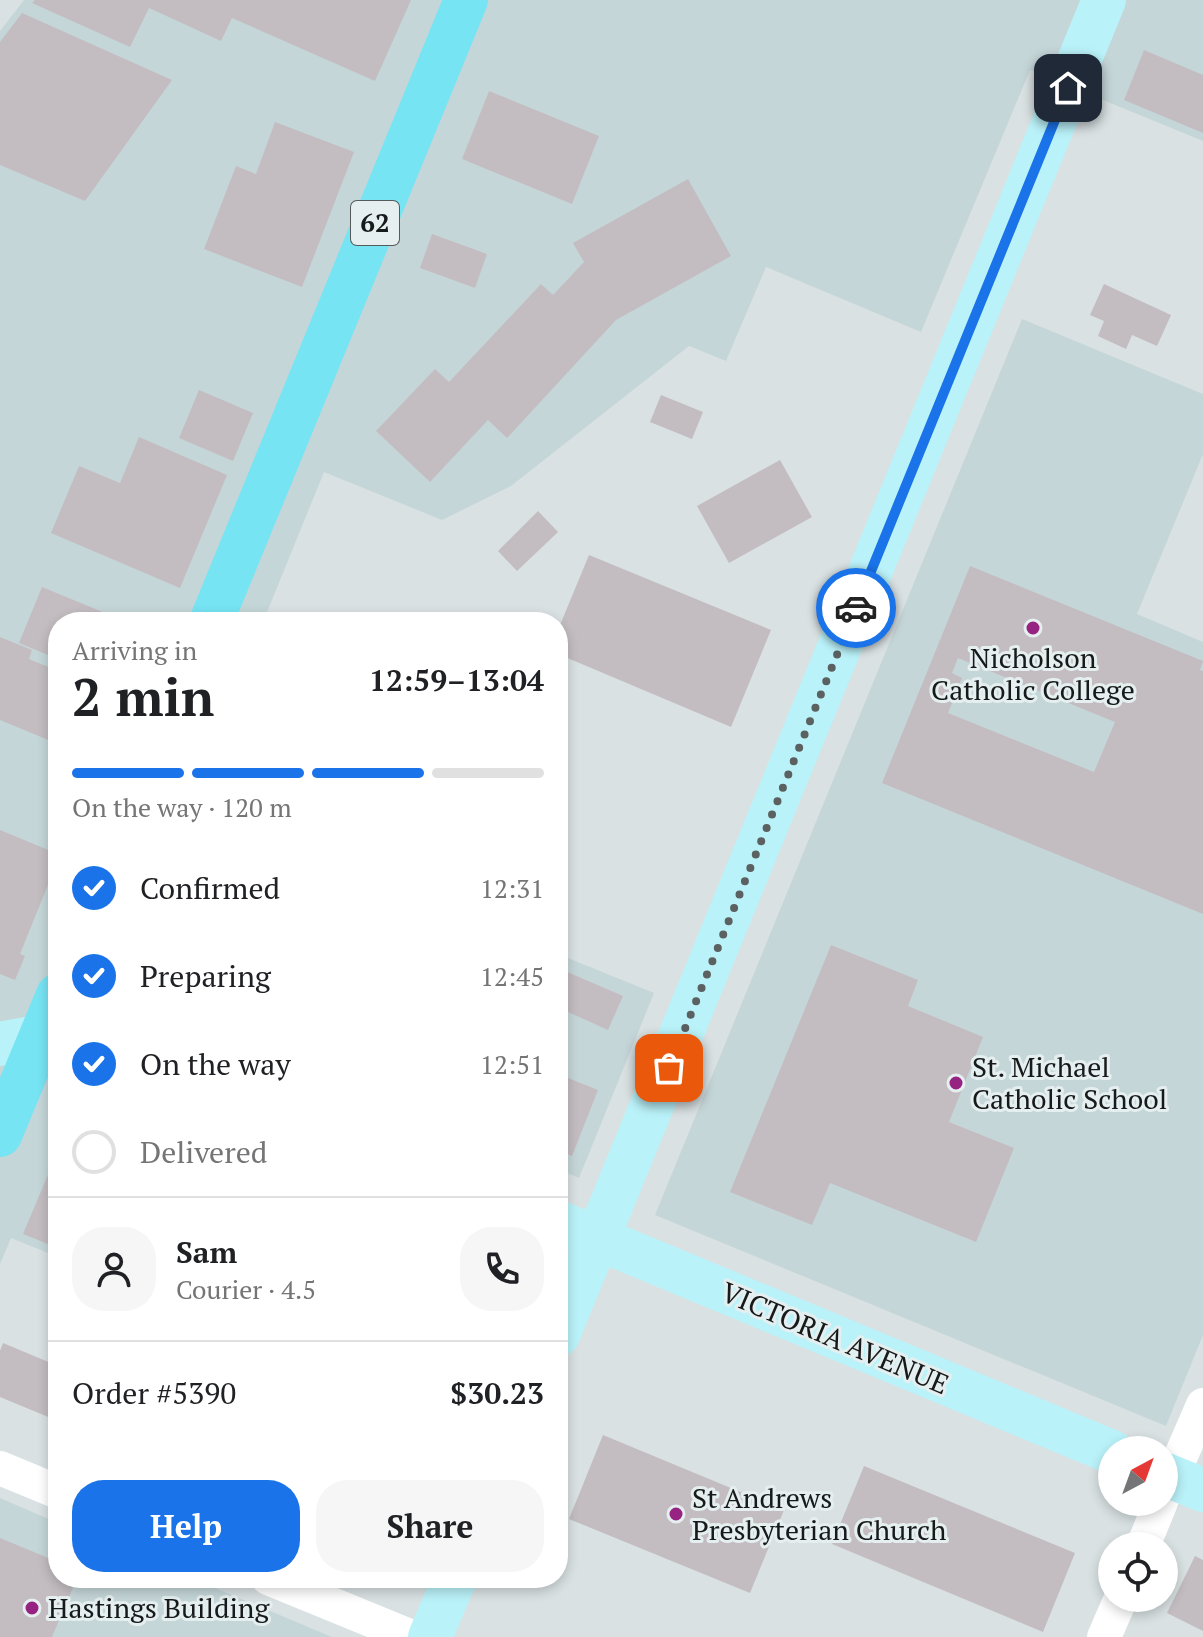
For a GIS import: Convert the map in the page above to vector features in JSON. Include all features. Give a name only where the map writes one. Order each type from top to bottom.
[{"type":"main road","name":"62","points":[[215,612],[466,0]]},
{"type":"main road","points":[[0,1135],[33,1038],[48,1012]]},
{"type":"street","points":[[568,1312],[1104,0]]},
{"type":"street","name":"VICTORIA AVENUE","points":[[568,1226],[1098,1446]]},
{"type":"street","points":[[1178,1474],[1203,1405]]},
{"type":"street","points":[[0,1468],[48,1488]]},
{"type":"street","points":[[292,1588],[412,1637]]},
{"type":"street","points":[[430,1637],[451,1588]]},
{"type":"street","points":[[1104,1637],[1115,1612]]},
{"type":"shaded area","points":[[24,0],[1203,0],[1203,141],[1030,70],[921,332],[766,267],[726,361],[689,346],[511,486],[442,520],[324,472],[267,612],[48,612],[48,1253],[11,1238],[0,1264],[0,31]]},
{"type":"shaded area","name":"St. Michael Catholic School","points":[[1022,319],[1203,394],[1203,454],[1137,614],[1203,642],[1203,1335],[1166,1426],[655,1215]]},
{"type":"shaded area","points":[[568,958],[654,993],[579,1178],[568,1173]]},
{"type":"shaded area","points":[[0,1498],[48,1519],[48,1588],[215,1588],[332,1637],[0,1637]]},
{"type":"building","points":[[35,0],[411,0],[375,81],[232,18],[221,41],[149,8],[130,47],[32,3]]},
{"type":"building","points":[[22,13],[172,80],[85,201],[0,165],[0,42]]},
{"type":"building","points":[[1144,50],[1203,75],[1203,133],[1124,100]]},
{"type":"building","points":[[489,91],[599,136],[572,204],[462,159]]},
{"type":"building","points":[[275,122],[354,152],[302,287],[204,249],[236,166],[256,174]]},
{"type":"building","points":[[688,179],[731,256],[616,320],[507,438],[488,420],[430,482],[376,431],[435,369],[449,382],[541,284],[553,295],[584,262],[573,243]]},
{"type":"building","points":[[432,234],[487,254],[475,288],[420,268]]},
{"type":"building","points":[[1104,284],[1171,315],[1157,346],[1132,335],[1126,349],[1098,336],[1104,321],[1090,315]]},
{"type":"building","points":[[199,390],[253,413],[233,461],[179,438]]},
{"type":"building","points":[[661,395],[703,412],[692,439],[650,422]]},
{"type":"building","points":[[139,437],[227,475],[180,588],[51,533],[79,466],[120,483]]},
{"type":"building","points":[[780,460],[812,517],[729,563],[697,506]]},
{"type":"building","points":[[538,511],[558,532],[517,571],[498,551]]},
{"type":"building","points":[[589,555],[771,630],[731,727],[568,658],[568,612],[565,612]]},
{"type":"building","points":[[970,566],[1203,661],[1200,670],[1203,671],[1203,914],[882,783]],"holes":[[[958,658],[1115,722],[1094,772],[948,713],[962,678],[952,673]]]},
{"type":"building","points":[[42,587],[103,612],[48,612],[48,655],[19,643]]},
{"type":"building","points":[[0,637],[32,650],[29,659],[48,667],[48,740],[0,720]]},
{"type":"building","points":[[0,830],[48,850],[48,885],[20,954],[25,956],[15,980],[0,974]]},
{"type":"building","points":[[831,945],[918,980],[908,1006],[983,1037],[949,1122],[1014,1148],[976,1242],[830,1183],[812,1225],[730,1192]]},
{"type":"building","points":[[568,972],[623,996],[608,1030],[568,1012]]},
{"type":"building","points":[[568,1078],[598,1090],[572,1156],[568,1154]]},
{"type":"building","points":[[48,1175],[48,1244],[23,1234]]},
{"type":"building","points":[[3,1343],[48,1362],[48,1417],[0,1397],[0,1351]]},
{"type":"building","name":"St Andrews Presbyterian Church","points":[[603,1435],[784,1510],[750,1593],[569,1519]]},
{"type":"building","points":[[864,1466],[1075,1553],[1043,1632],[832,1544]]},
{"type":"building","name":"Hastings Building","points":[[0,1538],[48,1558],[48,1588],[73,1588],[52,1637],[0,1637]]},
{"type":"building","points":[[1195,1556],[1203,1560],[1203,1631],[1167,1613],[1178,1612],[1178,1591]]},
{"type":"way so far","points":[[669,1068],[856,608]]},
{"type":"place","name":"Nicholson Catholic College","points":[[1033,628]]},
{"type":"place","name":"St. Michael Catholic School","points":[[956,1083]]},
{"type":"place","name":"St Andrews Presbyterian Church","points":[[676,1514]]},
{"type":"place","name":"Hastings Building","points":[[32,1608]]},
{"type":"route","points":[[856,608],[1068,88]]}]
